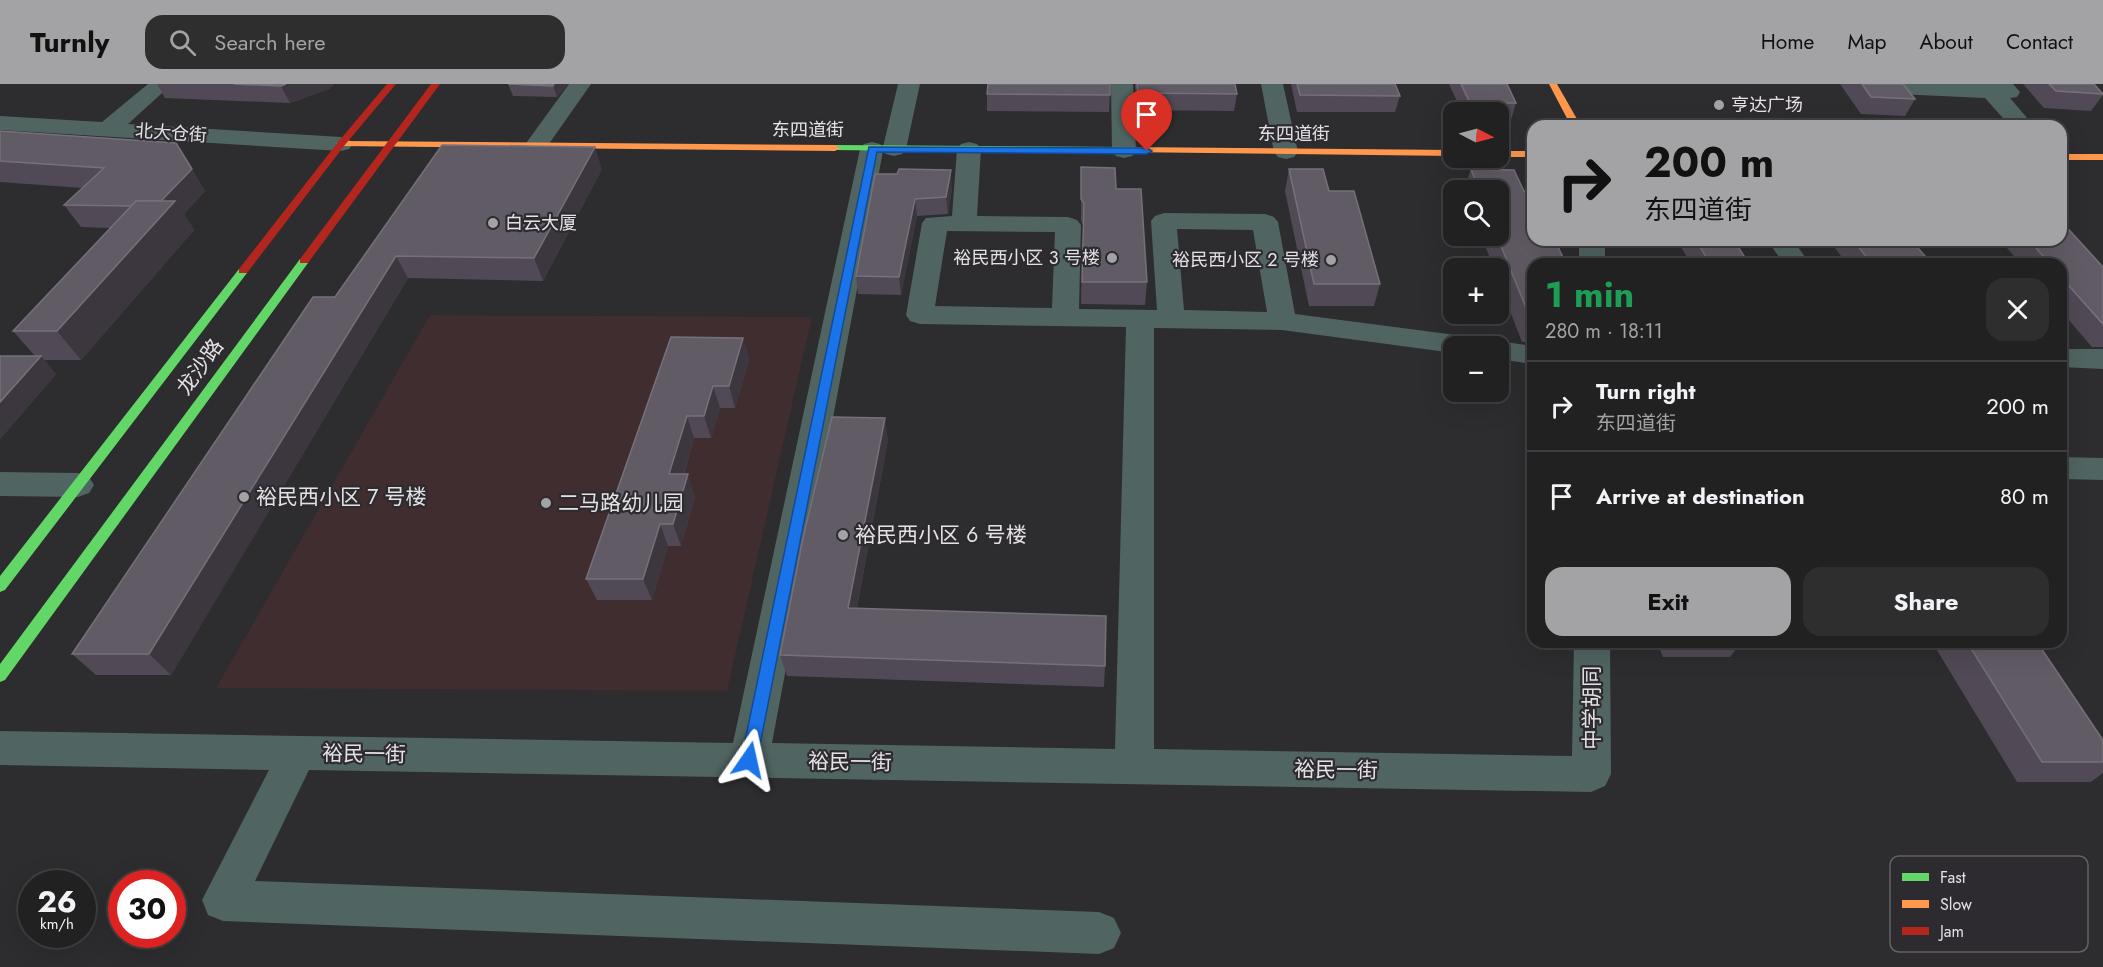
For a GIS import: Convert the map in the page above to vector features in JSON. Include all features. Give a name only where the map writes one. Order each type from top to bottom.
[{"type":"main road","name":"龙沙路","points":[[0,586],[341,144],[393,84]]},
{"type":"main road","name":"龙沙路","points":[[0,676],[388,145],[436,84]]},
{"type":"main road","points":[[1553,84],[1573,120]]},
{"type":"main road","name":"东四道街","points":[[341,144],[1443,153]]},
{"type":"main road","points":[[1509,154],[1527,154]]},
{"type":"main road","points":[[2067,157],[2103,157]]},
{"type":"street","points":[[108,129],[161,84]]},
{"type":"street","points":[[536,146],[580,84]]},
{"type":"street","points":[[749,760],[883,149],[909,84]]},
{"type":"street","points":[[1122,84],[1124,151]]},
{"type":"street","points":[[1272,84],[1286,152]]},
{"type":"street","points":[[1895,84],[1897,87],[1996,88],[2018,120]]},
{"type":"street","name":"北大仓街","points":[[0,123],[341,144]]},
{"type":"street","points":[[964,224],[969,149]]},
{"type":"street","points":[[1134,766],[1155,319],[1164,221],[1265,222],[1282,321]]},
{"type":"street","points":[[1051,317],[1065,317],[1068,225],[935,223],[920,315],[1282,321],[1443,342]]},
{"type":"street","points":[[1509,352],[1527,354]]},
{"type":"street","points":[[2067,358],[2103,358]]},
{"type":"street","points":[[2067,468],[2103,469]]},
{"type":"street","points":[[0,484],[78,484]]},
{"type":"street","name":"中学胡同","points":[[1592,648],[1592,774]]},
{"type":"street","name":"裕民一街","points":[[0,748],[1592,774]]},
{"type":"street","points":[[298,753],[223,900],[1099,933]]},
{"type":"shaded area","name":"二马路幼儿园","points":[[430,315],[812,317],[727,691],[216,688]]},
{"type":"building","points":[[234,84],[286,84],[281,86]]},
{"type":"building","points":[[508,84],[554,84],[553,86]]},
{"type":"building","points":[[988,84],[1110,84],[1110,95],[987,94]]},
{"type":"building","points":[[1137,84],[1235,84],[1237,94],[1138,93]]},
{"type":"building","points":[[1297,84],[1395,84],[1400,96],[1300,95]]},
{"type":"building","points":[[1461,84],[1507,84],[1516,103],[1509,102],[1470,102]]},
{"type":"building","points":[[1862,84],[1903,84],[1915,99],[1871,97]]},
{"type":"building","points":[[2049,84],[2094,84],[2103,94],[2056,91]]},
{"type":"building","points":[[0,131],[176,143],[192,169],[161,201],[136,201],[131,206],[64,205],[104,168],[0,161]]},
{"type":"building","points":[[442,145],[595,147],[534,258],[396,256],[149,654],[72,654],[313,297],[335,297]]},
{"type":"building","points":[[1081,167],[1115,168],[1116,189],[1141,189],[1147,282],[1082,282],[1084,203],[1081,199]]},
{"type":"building","points":[[899,169],[951,170],[946,197],[915,199],[899,277],[856,276],[875,174],[897,174]]},
{"type":"building","points":[[1289,169],[1323,169],[1329,191],[1354,191],[1380,284],[1314,284]]},
{"type":"building","points":[[1471,169],[1514,170],[1524,191],[1527,192],[1527,246],[1558,246],[1563,258],[1527,258],[1527,310],[1509,266],[1509,258],[1506,258],[1501,246],[1509,246],[1509,180],[1475,180]]},
{"type":"building","points":[[136,201],[175,201],[57,331],[13,331]]},
{"type":"building","points":[[2067,228],[2103,267],[2103,324],[2067,284],[2067,258],[2045,258],[2034,246],[2067,246]]},
{"type":"building","points":[[1700,246],[1738,246],[1745,258],[1706,258]]},
{"type":"building","points":[[1858,246],[1916,246],[1927,258],[1867,258]]},
{"type":"building","name":"二马路幼儿园","points":[[671,337],[743,338],[729,386],[713,386],[704,416],[687,416],[669,474],[688,474],[673,524],[660,524],[643,579],[586,579]]},
{"type":"building","points":[[0,356],[41,356],[0,402]]},
{"type":"building","name":"裕民西小区 6 号楼","points":[[832,417],[885,418],[848,608],[1106,616],[1105,666],[780,655],[803,538]]},
{"type":"building","points":[[1971,648],[2041,648],[2103,740],[2103,762],[2042,762]]},
{"type":"traffic: fast","points":[[835,148],[1126,150]]},
{"type":"traffic: fast","points":[[0,676],[304,261]]},
{"type":"traffic: fast","points":[[0,586],[243,271]]},
{"type":"traffic: slow","points":[[1553,84],[1573,120]]},
{"type":"traffic: slow","points":[[341,144],[835,148]]},
{"type":"traffic: slow","points":[[1126,150],[1443,153]]},
{"type":"traffic: slow","points":[[1509,154],[1527,154]]},
{"type":"traffic: slow","points":[[2067,157],[2103,157]]},
{"type":"traffic: jam","points":[[243,271],[341,144],[392,84]]},
{"type":"traffic: jam","points":[[304,261],[436,84]]},
{"type":"place","name":"亨达广场","points":[[1719,105]]},
{"type":"place","name":"白云大厦","points":[[493,223]]},
{"type":"place","name":"裕民西小区 3 号楼","points":[[1112,258]]},
{"type":"place","name":"裕民西小区 2 号楼","points":[[1331,260]]},
{"type":"place","name":"裕民西小区 7 号楼","points":[[244,497]]},
{"type":"place","name":"二马路幼儿园","points":[[546,503]]},
{"type":"place","name":"裕民西小区 6 号楼","points":[[843,535]]},
{"type":"route","points":[[749,760],[872,149],[1147,151]]}]
